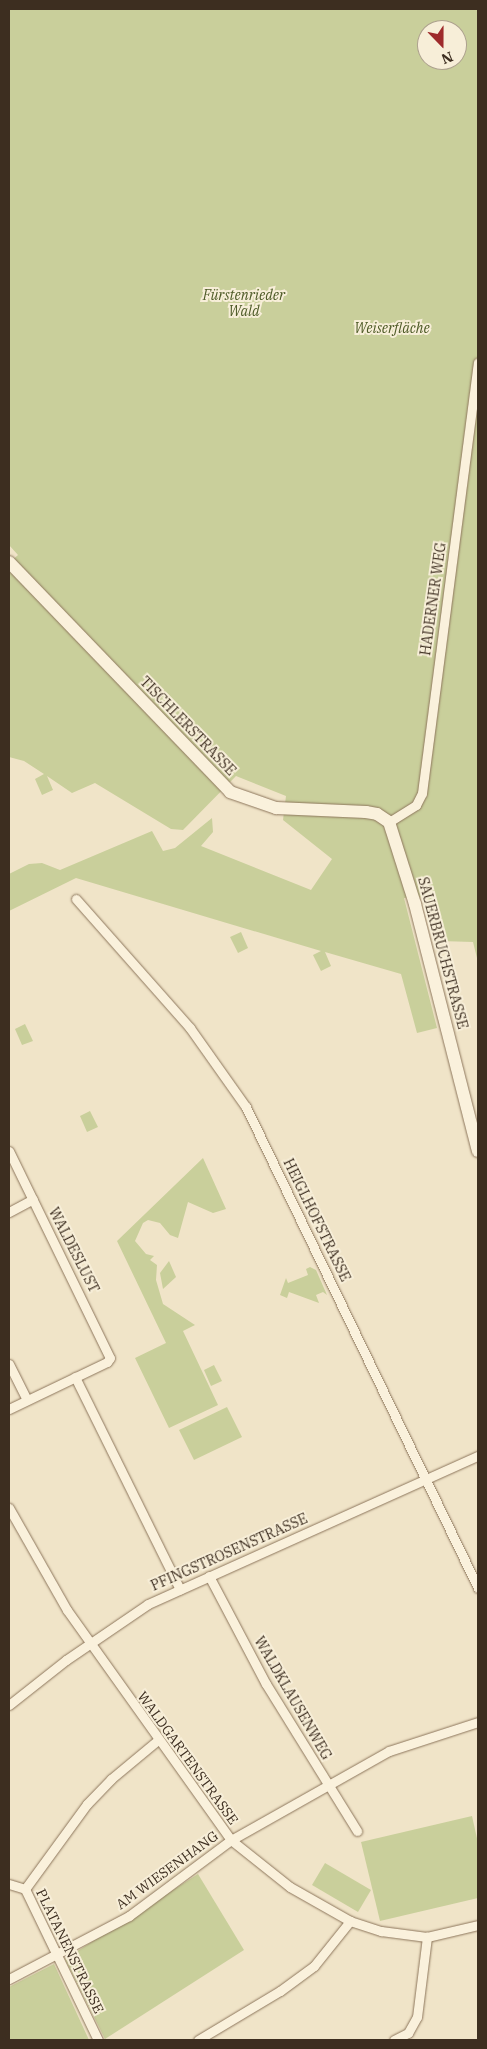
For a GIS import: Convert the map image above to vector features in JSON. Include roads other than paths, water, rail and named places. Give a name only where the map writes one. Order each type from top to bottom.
[{"type":"street","name":"HADERNER WEG","points":[[389,822],[416,805],[422,793],[478,363]]},
{"type":"street","name":"TISCHLERSTRASSE","points":[[9,562],[230,792],[276,808],[366,812],[377,814],[389,822]]},
{"type":"street","name":"SAUERBRUCHSTRASSE","points":[[389,822],[415,904],[478,1150]]},
{"type":"street","name":"HEIGLHOFSTRASSE","points":[[76,899],[190,1028],[230,1081],[285,1184],[428,1478],[478,1588]]},
{"type":"street","name":"WALDESLUST","points":[[9,1150],[109,1352],[107,1362],[74,1377]]},
{"type":"street","points":[[9,1212],[33,1199]]},
{"type":"street","points":[[9,1364],[27,1400]]},
{"type":"street","points":[[9,1409],[74,1377],[180,1589]]},
{"type":"street","name":"PFINGSTROSENSTRASSE","points":[[9,1704],[134,1611],[478,1456]]},
{"type":"street","name":"WALDGARTENSTRASSE","points":[[9,1508],[52,1587],[89,1643],[231,1840],[290,1887],[350,1921],[381,1932],[427,1936],[478,1925]]},
{"type":"street","name":"WALDKLAUSENWEG","points":[[209,1576],[266,1684],[357,1831]]},
{"type":"street","name":"AM WIESENHANG","points":[[9,1979],[129,1916],[231,1840],[389,1751],[478,1722]]},
{"type":"street","points":[[25,1889],[87,1804],[111,1778],[158,1740]]},
{"type":"street","name":"PLATANENSTRASSE","points":[[9,1884],[25,1889],[98,2040]]},
{"type":"street","points":[[198,2040],[280,1991],[314,1966],[350,1921]]},
{"type":"street","points":[[394,2040],[408,2033],[417,2017],[427,1936]]},
{"type":"park label","name":"Fürstenrieder Wald","points":[[244,304]]},
{"type":"park label","name":"Weiserfläche","points":[[392,328]]}]
